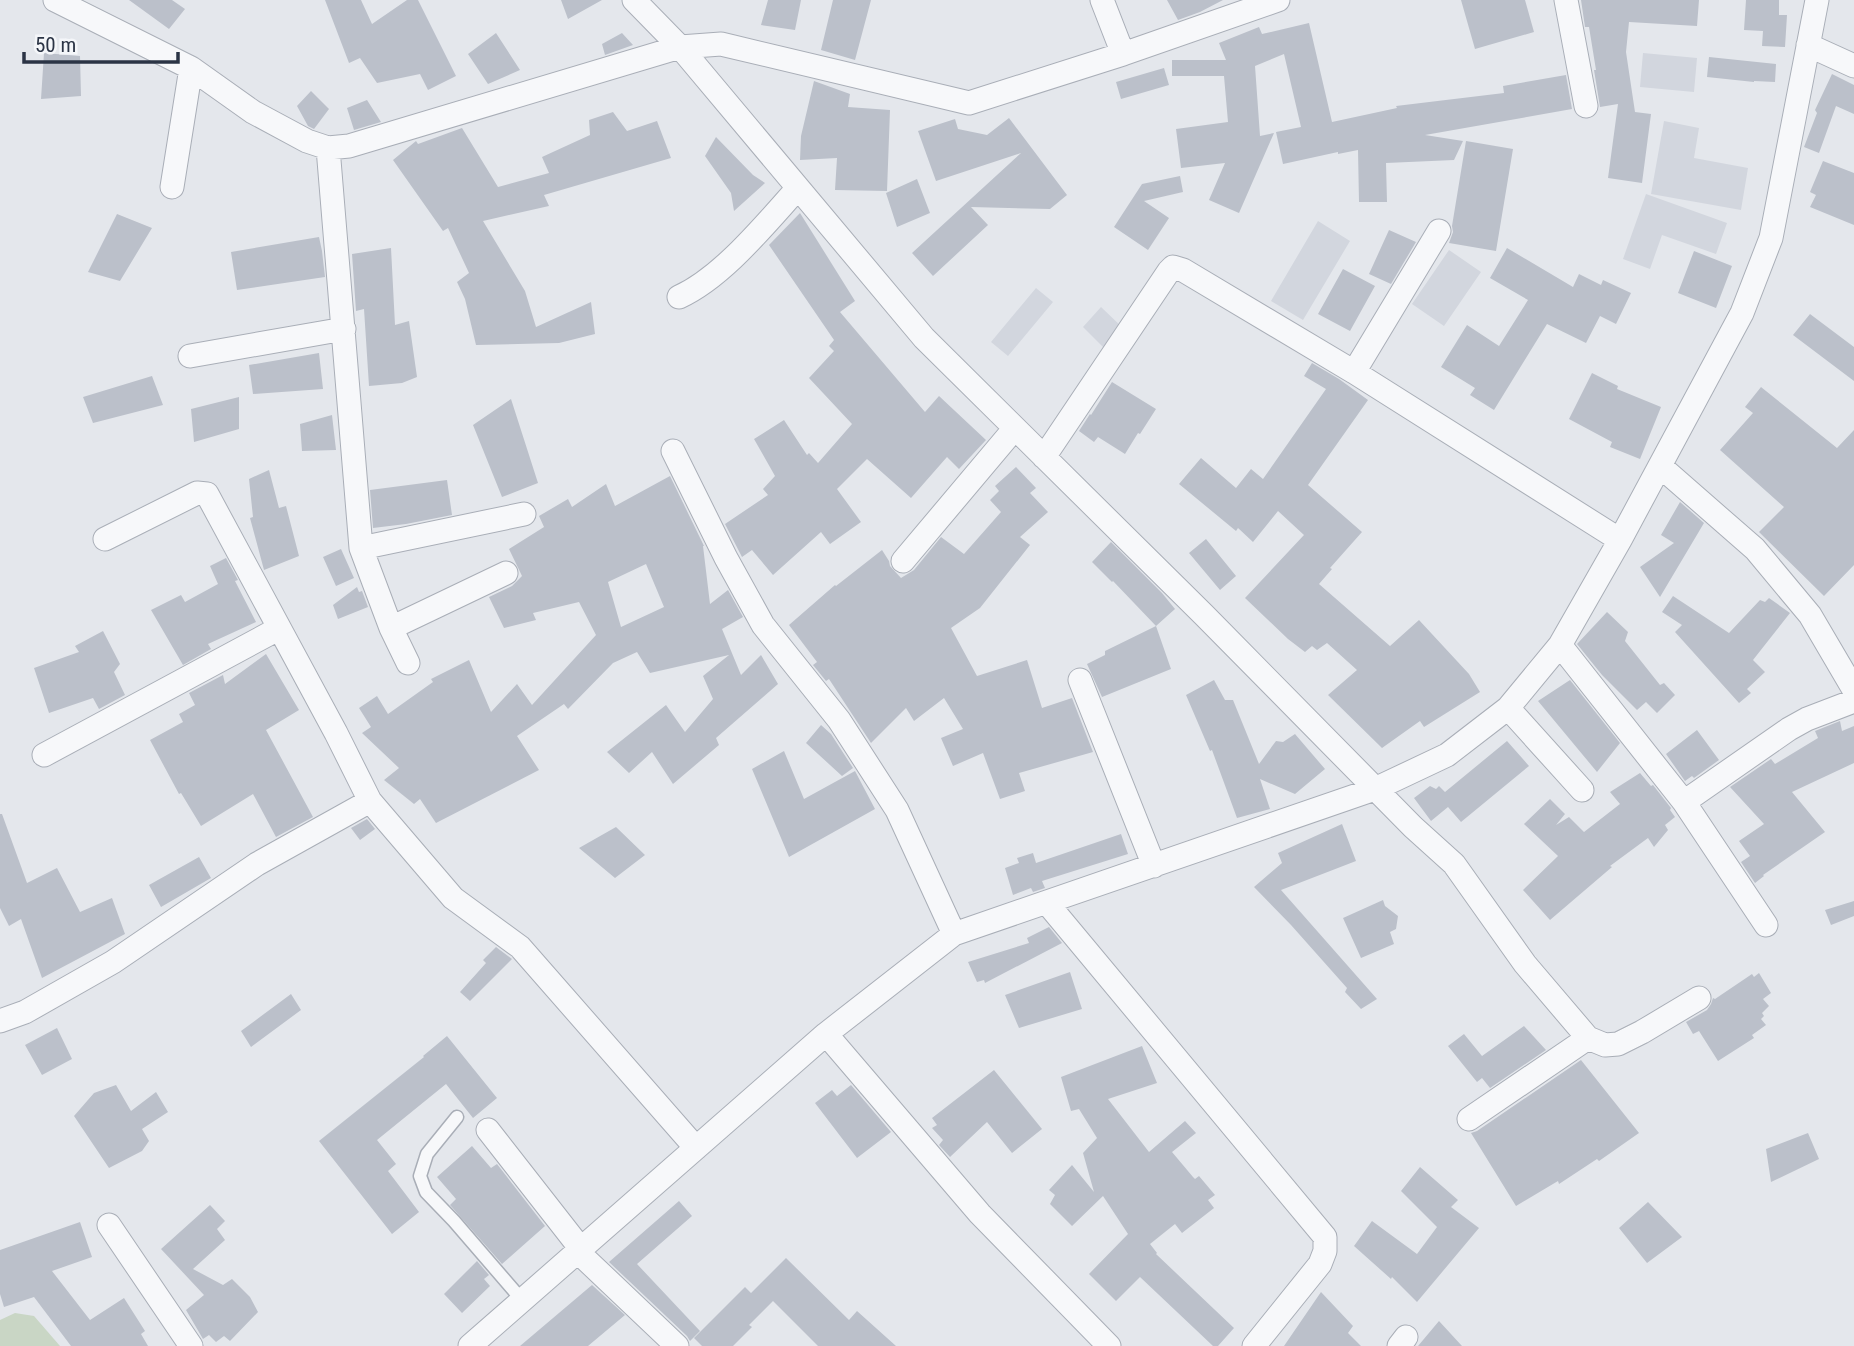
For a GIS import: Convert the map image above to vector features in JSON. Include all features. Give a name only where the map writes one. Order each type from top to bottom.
[{"type":"street","points":[[55,0],[191,68],[253,112],[307,141],[328,148],[349,146],[680,47],[721,44],[969,103],[1123,54],[1278,0]]},
{"type":"street","points":[[634,0],[680,47],[924,338],[1214,624],[1413,827],[1454,864],[1525,964],[1588,1038],[1605,1045],[1618,1044],[1699,998]]},
{"type":"street","points":[[1102,0],[1123,54]]},
{"type":"street","points":[[1566,0],[1586,106]]},
{"type":"street","points":[[470,1346],[826,1034],[954,934],[1375,789],[1447,755],[1508,708],[1560,645],[1620,540],[1742,313],[1771,238],[1817,0]]},
{"type":"street","points":[[1808,46],[1854,66]]},
{"type":"street","points":[[172,187],[191,68]]},
{"type":"street","points":[[328,148],[361,548],[391,628],[408,663]]},
{"type":"street","points":[[679,297],[695,289],[744,247],[798,188]]},
{"type":"street","points":[[1354,372],[1439,231]]},
{"type":"street","points":[[1044,457],[1173,267],[1183,270],[1354,372],[1620,540]]},
{"type":"street","points":[[190,356],[344,330]]},
{"type":"street","points":[[903,561],[1015,428]]},
{"type":"street","points":[[673,451],[726,558],[764,625],[839,720],[897,810],[954,934]]},
{"type":"street","points":[[1660,466],[1755,550],[1810,615],[1854,690]]},
{"type":"street","points":[[105,539],[197,493],[206,494],[370,801],[453,898],[520,947],[696,1148]]},
{"type":"street","points":[[361,548],[524,514]]},
{"type":"street","points":[[391,628],[506,573]]},
{"type":"street","points":[[44,755],[278,629]]},
{"type":"street","points":[[1560,645],[1684,802],[1766,925]]},
{"type":"street","points":[[1080,680],[1154,866]]},
{"type":"street","points":[[1684,802],[1789,729],[1854,701]]},
{"type":"street","points":[[1508,708],[1582,790]]},
{"type":"street","points":[[0,1021],[25,1012],[113,962],[257,864],[370,801]]},
{"type":"street","points":[[1047,903],[1325,1237],[1325,1251],[1320,1264],[1254,1346]]},
{"type":"street","points":[[826,1034],[980,1214],[1109,1346]]},
{"type":"street","points":[[1469,1119],[1588,1038]]},
{"type":"street","points":[[488,1130],[580,1251],[677,1346]]},
{"type":"street","points":[[109,1225],[191,1346]]},
{"type":"lane","points":[[457,1117],[427,1154],[421,1176],[426,1192],[522,1300]]},
{"type":"shaded area","points":[[1643,53],[1697,58],[1694,92],[1640,87]]},
{"type":"shaded area","points":[[1664,121],[1699,128],[1694,158],[1748,168],[1741,210],[1651,194]]},
{"type":"shaded area","points":[[1646,194],[1727,223],[1716,254],[1662,235],[1650,269],[1623,259]]},
{"type":"shaded area","points":[[1318,221],[1350,241],[1303,320],[1271,301]]},
{"type":"shaded area","points":[[1449,250],[1481,272],[1444,326],[1412,304]]},
{"type":"shaded area","points":[[1036,288],[1053,302],[1008,356],[991,342]]},
{"type":"shaded area","points":[[1101,307],[1124,329],[1105,349],[1083,327]]},
{"type":"green space","points":[[15,1313],[34,1316],[60,1346],[0,1346],[0,1320]]},
{"type":"building","points":[[129,0],[172,0],[185,9],[169,29]]},
{"type":"building","points":[[325,0],[361,0],[372,24],[407,0],[418,0],[456,76],[428,90],[420,74],[377,83],[360,58],[349,63]]},
{"type":"building","points":[[561,0],[602,0],[568,19]]},
{"type":"building","points":[[768,0],[801,0],[795,30],[761,25]]},
{"type":"building","points":[[833,0],[871,0],[855,60],[821,50]]},
{"type":"building","points":[[1167,0],[1223,0],[1178,20]]},
{"type":"building","points":[[1461,0],[1525,0],[1534,32],[1475,49]]},
{"type":"building","points":[[1581,0],[1699,0],[1697,26],[1629,22],[1626,52],[1635,112],[1651,114],[1642,183],[1608,178],[1618,104],[1600,107],[1589,27],[1585,27]]},
{"type":"building","points":[[1746,0],[1779,0],[1779,15],[1787,15],[1785,47],[1762,46],[1763,31],[1744,30]]},
{"type":"building","points":[[1309,23],[1332,122],[1397,108],[1396,106],[1504,93],[1503,86],[1566,75],[1572,109],[1425,135],[1463,141],[1454,160],[1386,163],[1387,202],[1359,202],[1358,150],[1283,164],[1276,132],[1301,127],[1284,54],[1255,66],[1260,136],[1274,133],[1239,213],[1209,200],[1225,163],[1181,168],[1176,129],[1228,122],[1224,76],[1172,76],[1172,60],[1226,60],[1219,43],[1259,27],[1262,34]]},
{"type":"building","points":[[496,33],[520,70],[488,84],[468,54]]},
{"type":"building","points":[[622,33],[633,45],[605,55],[602,44]]},
{"type":"building","points":[[44,53],[80,56],[81,96],[41,99]]},
{"type":"building","points":[[1709,57],[1776,64],[1775,82],[1707,77]]},
{"type":"building","points":[[1164,68],[1169,85],[1121,99],[1116,82]]},
{"type":"building","points":[[1832,74],[1854,85],[1854,114],[1836,106],[1819,153],[1804,147],[1817,113],[1815,110]]},
{"type":"building","points":[[814,81],[850,94],[848,107],[890,110],[887,191],[835,190],[837,158],[800,160],[801,136]]},
{"type":"building","points":[[311,91],[329,109],[314,129],[308,126],[297,106]]},
{"type":"building","points":[[367,100],[381,122],[354,130],[347,108]]},
{"type":"building","points":[[613,112],[627,131],[657,121],[671,158],[544,195],[549,206],[483,221],[525,291],[536,327],[591,302],[595,334],[559,343],[476,345],[465,299],[457,282],[469,273],[448,228],[443,231],[393,160],[416,141],[418,144],[462,128],[498,187],[549,173],[542,157],[590,135],[589,120]]},
{"type":"building","points":[[1009,118],[1067,195],[1050,209],[971,207],[988,225],[933,276],[912,253],[1021,153],[936,181],[918,131],[955,119],[958,129],[987,135]]},
{"type":"building","points":[[716,137],[753,175],[765,183],[734,211],[731,193],[705,156]]},
{"type":"building","points":[[1466,141],[1513,149],[1496,251],[1449,243],[1453,232]]},
{"type":"building","points":[[1823,161],[1854,173],[1854,225],[1810,207],[1816,195],[1810,192]]},
{"type":"building","points":[[1180,176],[1183,192],[1144,201],[1169,218],[1148,250],[1114,227],[1142,184]]},
{"type":"building","points":[[917,179],[930,213],[897,227],[886,193]]},
{"type":"building","points":[[800,213],[855,301],[840,312],[925,412],[939,396],[986,440],[959,469],[947,457],[911,498],[867,459],[837,489],[861,522],[830,544],[821,532],[773,575],[752,550],[742,557],[725,524],[768,495],[763,489],[775,476],[754,439],[784,420],[807,455],[809,453],[818,463],[852,424],[809,378],[834,351],[829,346],[834,340],[769,245]]},
{"type":"building","points":[[117,214],[152,228],[120,281],[88,272]]},
{"type":"building","points":[[1389,230],[1416,242],[1391,284],[1369,274]]},
{"type":"building","points":[[319,237],[325,277],[237,290],[231,252]]},
{"type":"building","points":[[391,248],[395,325],[409,321],[417,377],[402,383],[369,386],[364,309],[356,311],[352,254]]},
{"type":"building","points":[[1507,248],[1573,287],[1579,274],[1601,285],[1603,280],[1631,293],[1616,324],[1600,316],[1586,343],[1547,324],[1494,410],[1470,395],[1475,388],[1441,367],[1467,325],[1499,346],[1528,300],[1490,278]]},
{"type":"building","points":[[1694,251],[1732,266],[1716,308],[1678,293]]},
{"type":"building","points":[[1343,269],[1375,286],[1350,331],[1318,314]]},
{"type":"building","points":[[1810,314],[1854,347],[1854,381],[1793,335]]},
{"type":"building","points":[[319,353],[323,389],[253,394],[249,365]]},
{"type":"building","points":[[1312,363],[1368,400],[1308,485],[1362,532],[1319,584],[1390,646],[1419,620],[1469,674],[1480,692],[1424,727],[1420,721],[1382,748],[1328,695],[1357,670],[1327,643],[1317,650],[1312,646],[1305,652],[1245,598],[1304,535],[1278,511],[1253,542],[1179,484],[1201,458],[1236,488],[1251,469],[1263,479],[1326,389],[1304,376]]},
{"type":"building","points":[[1592,373],[1618,386],[1617,389],[1661,407],[1640,459],[1610,447],[1612,442],[1569,419]]},
{"type":"building","points":[[152,376],[163,405],[93,423],[83,397]]},
{"type":"building","points":[[1112,382],[1156,409],[1125,454],[1098,437],[1094,442],[1079,431]]},
{"type":"building","points":[[1761,387],[1837,448],[1854,430],[1854,565],[1824,596],[1759,532],[1784,507],[1720,450],[1753,413],[1745,407]]},
{"type":"building","points":[[239,397],[239,429],[194,442],[191,409]]},
{"type":"building","points":[[511,399],[538,483],[502,497],[473,425]]},
{"type":"building","points":[[332,415],[336,450],[302,451],[300,424]]},
{"type":"building","points":[[1016,467],[1036,488],[1030,493],[1048,512],[1020,537],[1030,545],[980,608],[951,628],[977,676],[1027,660],[1042,708],[1072,698],[1093,752],[1019,773],[1025,791],[1000,799],[983,753],[953,766],[941,738],[963,729],[944,698],[914,721],[906,708],[871,743],[829,679],[826,681],[813,665],[817,662],[789,625],[835,585],[882,550],[890,566],[901,578],[914,570],[941,537],[964,554],[1001,512],[990,500],[999,491],[995,486]]},
{"type":"building","points":[[269,470],[279,508],[286,506],[299,556],[264,570],[250,518],[253,517],[249,479]]},
{"type":"building","points":[[670,476],[704,546],[710,604],[728,590],[743,617],[722,629],[741,675],[761,655],[778,684],[716,738],[719,745],[673,784],[652,752],[629,773],[607,752],[666,705],[685,732],[713,699],[703,676],[729,655],[650,673],[637,652],[613,663],[568,709],[564,704],[517,736],[539,770],[436,823],[420,799],[414,804],[384,780],[399,768],[362,733],[371,727],[359,708],[377,696],[388,714],[433,682],[431,679],[469,660],[491,712],[517,684],[532,705],[596,635],[579,602],[533,613],[536,620],[504,628],[489,597],[512,586],[522,576],[509,549],[544,527],[539,516],[568,499],[572,507],[606,484],[615,506]],"holes":[[[646,564],[664,607],[621,627],[608,582]]]},
{"type":"building","points":[[447,480],[452,515],[373,528],[370,490]]},
{"type":"building","points":[[1680,502],[1704,523],[1660,597],[1640,567],[1674,543],[1661,535]]},
{"type":"building","points":[[1206,539],[1236,576],[1220,590],[1189,553]]},
{"type":"building","points":[[1111,542],[1175,609],[1156,626],[1092,562]]},
{"type":"building","points":[[341,549],[354,578],[336,586],[323,557]]},
{"type":"building","points":[[226,558],[256,622],[208,644],[211,649],[183,665],[151,610],[181,595],[185,602],[218,584],[210,566]]},
{"type":"building","points":[[357,587],[359,592],[362,591],[368,607],[338,619],[333,605]]},
{"type":"building","points":[[1673,596],[1729,633],[1760,600],[1765,602],[1769,598],[1790,613],[1753,660],[1765,672],[1747,689],[1751,693],[1739,703],[1675,632],[1682,625],[1662,612]]},
{"type":"building","points":[[1607,612],[1628,632],[1625,641],[1660,685],[1664,683],[1675,695],[1657,713],[1646,702],[1637,710],[1602,675],[1577,644]]},
{"type":"building","points":[[1156,626],[1171,669],[1102,697],[1087,664],[1105,655],[1105,651]]},
{"type":"building","points":[[103,631],[120,664],[114,672],[125,695],[99,709],[93,698],[49,713],[34,668],[79,652],[75,646]]},
{"type":"building","points":[[266,654],[299,710],[266,730],[313,817],[276,837],[253,794],[201,826],[181,793],[179,794],[150,740],[183,722],[179,714],[195,705],[189,693],[223,675],[225,684]]},
{"type":"building","points":[[1214,680],[1225,700],[1233,700],[1259,764],[1276,741],[1283,742],[1295,734],[1325,769],[1295,794],[1260,779],[1270,809],[1237,818],[1212,750],[1210,751],[1186,695]]},
{"type":"building","points":[[1570,680],[1620,743],[1597,772],[1538,701]]},
{"type":"building","points":[[1840,721],[1842,731],[1854,726],[1854,763],[1792,792],[1825,832],[1755,883],[1741,862],[1750,856],[1739,841],[1764,824],[1730,787],[1771,759],[1775,764],[1818,738],[1815,731]]},
{"type":"building","points":[[821,725],[831,734],[853,768],[842,776],[806,743]]},
{"type":"building","points":[[1697,730],[1719,760],[1694,778],[1692,776],[1685,781],[1666,754]]},
{"type":"building","points":[[1507,741],[1529,766],[1461,822],[1448,807],[1431,821],[1414,798],[1430,786],[1436,789],[1439,786],[1445,792]]},
{"type":"building","points":[[784,751],[804,799],[855,771],[875,809],[789,857],[752,769]]},
{"type":"building","points":[[1640,773],[1671,808],[1675,817],[1665,825],[1668,830],[1654,847],[1648,838],[1610,866],[1612,867],[1550,920],[1523,890],[1558,856],[1524,824],[1550,799],[1565,814],[1556,825],[1569,817],[1584,832],[1620,804],[1610,792]]},
{"type":"building","points":[[0,814],[27,883],[57,868],[80,912],[112,898],[125,934],[42,978],[21,919],[9,926],[0,908]]},
{"type":"building","points":[[367,819],[375,829],[360,840],[351,828]]},
{"type":"building","points":[[1342,824],[1356,861],[1281,890],[1377,999],[1361,1009],[1345,992],[1347,988],[1254,887],[1282,863],[1278,853]]},
{"type":"building","points":[[616,827],[645,855],[615,878],[579,848]]},
{"type":"building","points":[[1121,834],[1128,854],[1042,881],[1045,888],[1033,892],[1031,888],[1013,895],[1005,868],[1019,863],[1017,858],[1033,853],[1036,863]]},
{"type":"building","points":[[199,857],[211,878],[161,907],[149,885]]},
{"type":"building","points":[[1383,900],[1385,906],[1398,916],[1396,929],[1390,932],[1394,944],[1361,958],[1343,918]]},
{"type":"building","points":[[1854,901],[1854,916],[1831,925],[1825,910]]},
{"type":"building","points":[[1049,927],[1062,943],[985,983],[984,980],[977,982],[968,962],[1029,943],[1027,938]]},
{"type":"building","points":[[496,947],[512,959],[470,1001],[460,992],[486,963],[483,960]]},
{"type":"building","points":[[1070,972],[1082,1009],[1019,1028],[1005,995]]},
{"type":"building","points":[[1759,973],[1771,993],[1763,999],[1769,1006],[1762,1013],[1764,1016],[1761,1019],[1766,1025],[1752,1035],[1754,1038],[1718,1061],[1699,1031],[1693,1034],[1686,1022],[1707,1010],[1713,998],[1752,974],[1754,977]]},
{"type":"building","points":[[291,994],[301,1010],[251,1047],[241,1031]]},
{"type":"building","points":[[1524,1026],[1546,1050],[1490,1088],[1482,1078],[1477,1082],[1448,1046],[1464,1034],[1482,1056]]},
{"type":"building","points":[[57,1028],[72,1059],[42,1075],[25,1045]]},
{"type":"building","points":[[447,1036],[497,1098],[473,1118],[446,1084],[377,1140],[396,1164],[388,1171],[419,1212],[392,1234],[319,1141]]},
{"type":"building","points":[[1142,1046],[1157,1083],[1108,1099],[1149,1152],[1185,1121],[1196,1133],[1172,1152],[1195,1179],[1199,1176],[1215,1195],[1208,1200],[1214,1208],[1182,1233],[1175,1224],[1150,1244],[1156,1254],[1234,1328],[1218,1346],[1213,1346],[1140,1277],[1116,1301],[1089,1274],[1128,1234],[1103,1196],[1072,1226],[1050,1204],[1055,1195],[1049,1190],[1072,1165],[1094,1192],[1083,1153],[1097,1138],[1079,1109],[1071,1111],[1061,1077]]},
{"type":"building","points":[[1581,1060],[1639,1133],[1599,1161],[1597,1159],[1559,1184],[1558,1181],[1516,1206],[1471,1133]]},
{"type":"building","points":[[994,1070],[1042,1129],[1012,1153],[987,1122],[950,1157],[939,1145],[943,1140],[932,1128],[937,1125],[932,1118]]},
{"type":"building","points":[[116,1085],[131,1111],[156,1092],[168,1112],[142,1129],[149,1141],[142,1151],[109,1168],[74,1116],[94,1093]]},
{"type":"building","points":[[851,1085],[891,1132],[857,1158],[815,1103],[832,1090],[837,1096]]},
{"type":"building","points":[[1808,1133],[1819,1159],[1771,1182],[1766,1149]]},
{"type":"building","points":[[472,1146],[491,1168],[497,1164],[545,1226],[502,1264],[450,1205],[456,1199],[437,1177]]},
{"type":"building","points":[[1420,1167],[1458,1200],[1451,1207],[1479,1228],[1417,1302],[1354,1246],[1372,1221],[1417,1254],[1437,1227],[1401,1191]]},
{"type":"building","points":[[679,1201],[692,1216],[637,1264],[700,1331],[690,1341],[609,1262]]},
{"type":"building","points":[[1648,1202],[1682,1237],[1647,1263],[1619,1228]]},
{"type":"building","points":[[210,1205],[225,1221],[217,1229],[225,1240],[193,1269],[223,1285],[232,1279],[250,1297],[258,1312],[230,1341],[224,1336],[216,1342],[209,1335],[203,1339],[186,1310],[204,1295],[161,1249]]},
{"type":"building","points":[[80,1222],[92,1257],[52,1271],[90,1320],[124,1298],[145,1331],[141,1334],[148,1346],[71,1346],[34,1297],[4,1307],[0,1294],[0,1250]]},
{"type":"building","points":[[786,1258],[849,1320],[857,1311],[896,1346],[818,1346],[773,1301],[733,1346],[702,1346],[694,1338],[745,1287],[751,1293]]},
{"type":"building","points":[[477,1261],[489,1275],[484,1279],[490,1286],[462,1313],[444,1294]]},
{"type":"building","points":[[592,1285],[625,1315],[588,1346],[520,1346]]},
{"type":"building","points":[[1321,1292],[1353,1326],[1348,1333],[1361,1346],[1284,1346]]},
{"type":"building","points":[[1439,1321],[1462,1346],[1418,1346]]}]
